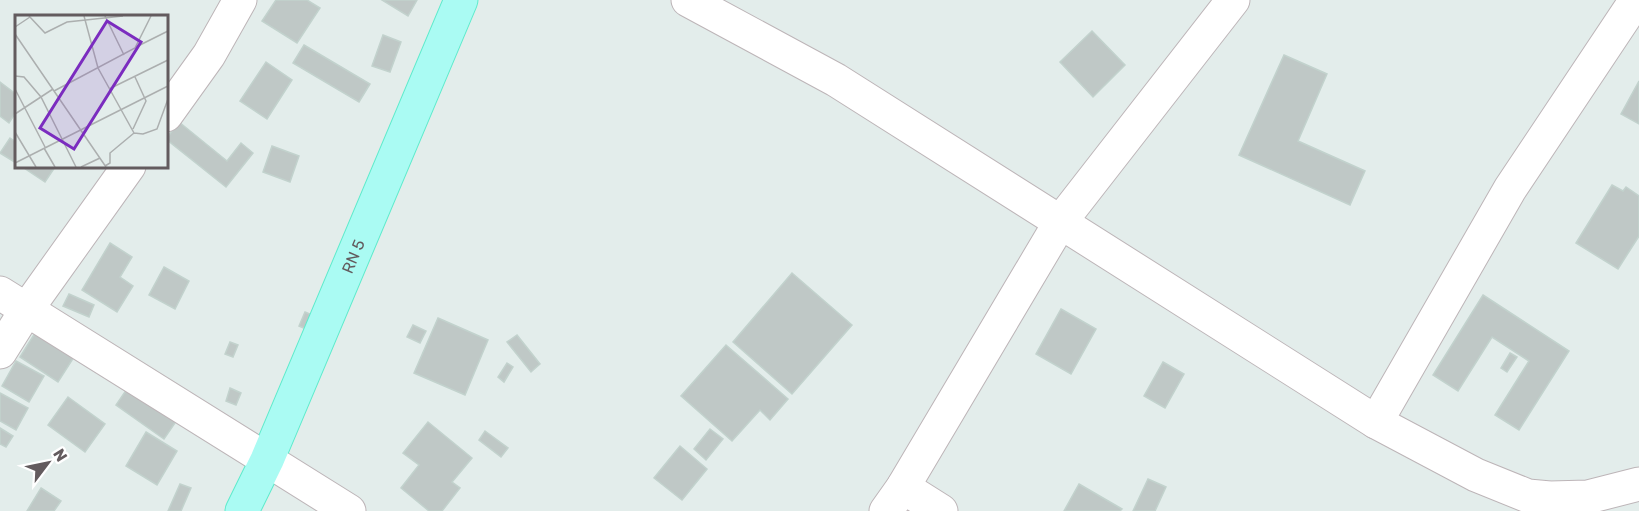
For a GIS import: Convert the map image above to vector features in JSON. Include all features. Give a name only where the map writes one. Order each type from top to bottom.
[{"type":"main road","name":"RN 5","points":[[242,511],[267,460],[461,0]]},
{"type":"street","points":[[168,112],[210,55],[240,0]]},
{"type":"street","points":[[688,0],[836,80],[1376,422],[1476,475],[1555,504],[1639,484]]},
{"type":"street","points":[[941,511],[895,499],[1061,221],[1233,0]]},
{"type":"street","points":[[1376,422],[1510,189],[1636,0]]},
{"type":"street","points":[[0,352],[13,301],[127,168]]},
{"type":"street","points":[[13,301],[349,511]]},
{"type":"building","points":[[276,0],[307,0],[320,8],[297,43],[262,21]]},
{"type":"building","points":[[382,0],[417,0],[408,16]]},
{"type":"building","points":[[1092,31],[1125,65],[1093,97],[1060,62]]},
{"type":"building","points":[[383,35],[401,42],[390,72],[372,66]]},
{"type":"building","points":[[304,45],[370,84],[359,102],[293,63]]},
{"type":"building","points":[[1284,55],[1327,74],[1298,141],[1365,171],[1350,205],[1239,155]]},
{"type":"building","points":[[266,62],[292,80],[267,119],[240,101]]},
{"type":"building","points":[[1639,81],[1639,124],[1621,114]]},
{"type":"building","points":[[0,82],[15,93],[15,114],[9,123],[0,116]]},
{"type":"building","points":[[179,122],[227,161],[241,143],[253,153],[226,187],[168,141],[168,136]]},
{"type":"building","points":[[10,138],[15,141],[15,162],[0,153]]},
{"type":"building","points":[[272,146],[299,156],[290,182],[263,172]]},
{"type":"building","points":[[24,168],[54,168],[45,182]]},
{"type":"building","points":[[1612,185],[1623,191],[1626,187],[1639,196],[1639,236],[1618,269],[1576,243]]},
{"type":"building","points":[[110,243],[132,257],[120,277],[133,286],[117,312],[82,290]]},
{"type":"building","points":[[164,267],[189,281],[175,309],[149,295]]},
{"type":"building","points":[[792,273],[852,325],[792,394],[733,342]]},
{"type":"building","points":[[69,294],[94,305],[89,317],[63,306]]},
{"type":"building","points":[[1483,295],[1569,351],[1519,430],[1495,415],[1529,361],[1492,337],[1458,391],[1433,375]]},
{"type":"building","points":[[1061,309],[1096,329],[1071,374],[1036,354]]},
{"type":"building","points":[[305,312],[312,315],[306,329],[299,326]]},
{"type":"building","points":[[438,318],[488,340],[465,395],[414,373]]},
{"type":"building","points":[[413,325],[426,331],[420,343],[407,337]]},
{"type":"building","points":[[35,333],[74,357],[58,382],[20,357]]},
{"type":"building","points":[[517,335],[540,364],[531,372],[507,342]]},
{"type":"building","points":[[230,342],[238,345],[233,357],[225,354]]},
{"type":"building","points":[[726,345],[788,399],[770,420],[760,410],[732,441],[681,396]]},
{"type":"building","points":[[1510,353],[1517,357],[1507,372],[1501,368]]},
{"type":"building","points":[[16,361],[44,376],[29,402],[2,386]]},
{"type":"building","points":[[1163,362],[1184,374],[1165,408],[1144,396]]},
{"type":"building","points":[[507,363],[513,367],[504,382],[498,377]]},
{"type":"building","points":[[129,386],[177,420],[164,439],[116,405]]},
{"type":"building","points":[[230,388],[241,393],[236,405],[226,401]]},
{"type":"building","points":[[0,393],[28,408],[16,430],[0,421]]},
{"type":"building","points":[[68,397],[105,424],[85,452],[48,425]]},
{"type":"building","points":[[428,422],[472,458],[452,482],[460,488],[442,511],[429,511],[401,488],[419,465],[403,453]]},
{"type":"building","points":[[0,428],[13,436],[6,447],[0,444]]},
{"type":"building","points":[[710,429],[723,439],[706,460],[694,449]]},
{"type":"building","points":[[485,431],[508,448],[501,457],[479,440]]},
{"type":"building","points":[[146,432],[177,451],[157,485],[126,466]]},
{"type":"building","points":[[680,446],[707,469],[682,500],[654,478]]},
{"type":"building","points":[[1148,479],[1166,487],[1155,511],[1133,511]]},
{"type":"building","points":[[180,484],[191,488],[181,511],[168,511]]},
{"type":"building","points":[[1079,484],[1122,509],[1120,511],[1064,511]]},
{"type":"building","points":[[41,488],[61,501],[54,511],[27,511]]}]
